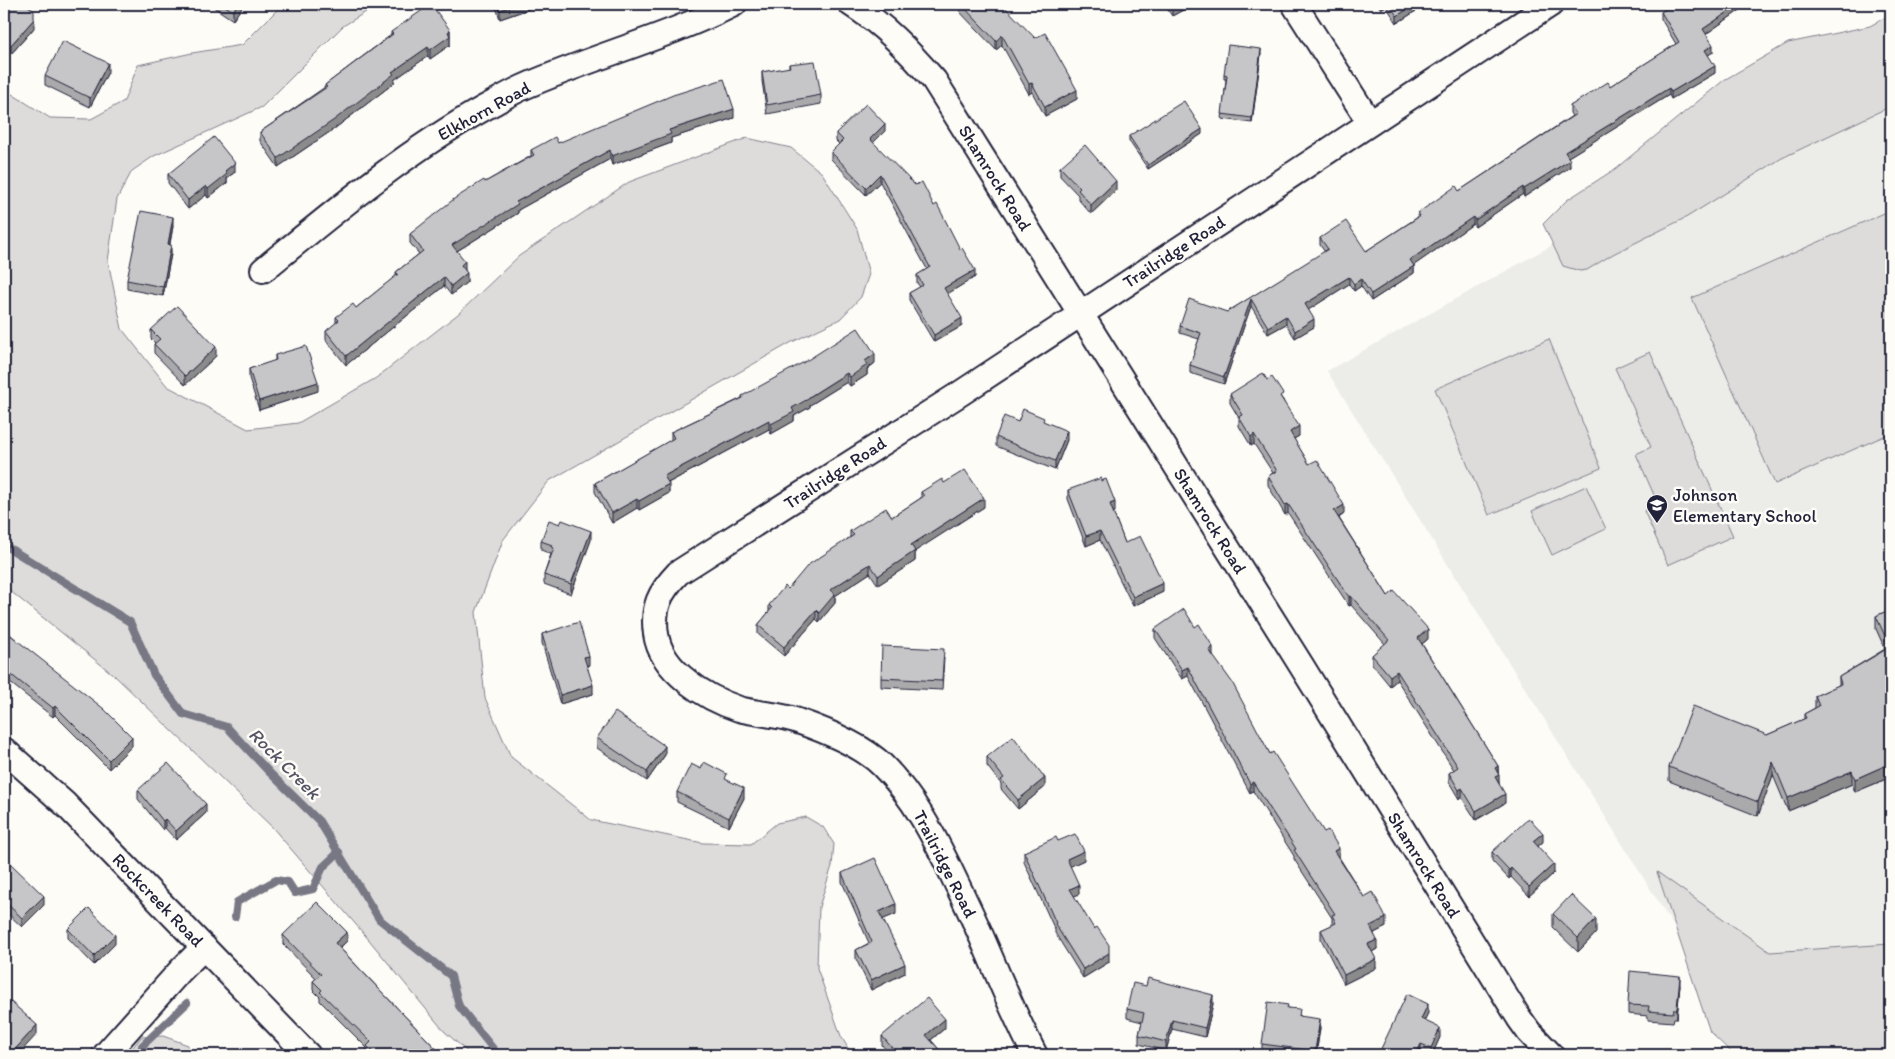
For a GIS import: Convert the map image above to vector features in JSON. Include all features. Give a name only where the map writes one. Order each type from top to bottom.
[{"type":"street","name":"Elkhorn Road","points":[[263,270],[409,154],[460,122],[525,86],[703,19],[734,4]]},
{"type":"street","name":"Shamrock Road","points":[[851,4],[874,19],[902,44],[934,80],[1301,665],[1519,1018],[1529,1032],[1551,1055]]},
{"type":"street","points":[[1294,4],[1370,123]]},
{"type":"street","name":"Trailridge Road","points":[[1035,1055],[1019,1026],[981,936],[932,833],[909,797],[881,764],[836,736],[793,720],[739,709],[712,698],[687,681],[666,660],[657,642],[654,620],[657,605],[665,587],[678,573],[953,398],[1551,4]]},
{"type":"street","name":"Rockcreek Road","points":[[4,750],[65,804],[308,1055]]},
{"type":"street","points":[[105,1055],[204,947]]},
{"type":"shaded area","points":[[280,4],[379,4],[343,26],[262,107],[154,156],[132,171],[117,199],[108,261],[122,329],[167,386],[248,429],[298,423],[376,378],[458,314],[519,256],[629,182],[747,138],[791,148],[822,173],[857,229],[869,274],[861,297],[840,319],[792,342],[549,481],[503,540],[476,612],[485,698],[511,757],[591,820],[703,843],[751,844],[777,823],[806,817],[823,827],[834,844],[832,866],[819,907],[817,968],[841,1036],[852,1055],[471,1055],[444,1031],[272,827],[115,676],[4,586],[4,89],[50,118],[91,119],[124,101],[138,65],[192,53],[242,45],[278,9]]},
{"type":"shaded area","points":[[1891,14],[1891,106],[1782,158],[1687,217],[1613,254],[1587,270],[1580,271],[1563,266],[1543,224],[1567,200],[1615,169],[1724,80],[1788,43],[1870,26]]},
{"type":"shaded area","name":"Johnson Elementary School","points":[[1891,56],[1891,1055],[1754,1055],[1327,371]]},
{"type":"shaded area","points":[[1891,210],[1891,433],[1775,484],[1692,298]]},
{"type":"shaded area","points":[[1549,339],[1601,468],[1489,515],[1435,389]]},
{"type":"shaded area","points":[[1650,352],[1733,536],[1668,565],[1644,511],[1658,504],[1636,454],[1651,447],[1615,368]]},
{"type":"shaded area","points":[[1586,486],[1606,529],[1552,555],[1532,511]]},
{"type":"shaded area","points":[[1657,872],[1770,952],[1891,944],[1891,1055],[1734,1055],[1710,1032]]},
{"type":"shaded area","points":[[163,1036],[188,1045],[188,1055],[130,1055],[131,1050],[141,1037]]},
{"type":"building","points":[[4,4],[26,4],[34,11],[34,19],[11,45],[4,38]]},
{"type":"building","points":[[222,4],[238,4],[233,11]]},
{"type":"building","points":[[431,4],[450,30],[448,32],[450,36],[430,50],[428,47],[392,72],[394,74],[334,120],[278,158],[260,132],[327,87],[325,85],[393,34],[391,32]]},
{"type":"building","points":[[498,4],[517,4],[500,10]]},
{"type":"building","points":[[961,4],[1002,4],[1035,38],[1045,33],[1077,90],[1045,107],[1032,83],[1029,84],[1002,35],[996,41]]},
{"type":"building","points":[[1389,4],[1415,4],[1397,16]]},
{"type":"building","points":[[1674,4],[1740,4],[1703,29],[1713,45],[1705,50],[1715,66],[1671,92],[1669,88],[1565,152],[1570,160],[1524,189],[1523,187],[1475,220],[1473,217],[1410,260],[1414,266],[1371,294],[1361,279],[1354,284],[1349,277],[1305,304],[1314,319],[1295,331],[1286,316],[1268,327],[1251,299],[1224,377],[1190,365],[1201,333],[1180,326],[1189,299],[1227,312],[1328,249],[1320,238],[1346,221],[1366,251],[1420,216],[1418,213],[1456,186],[1459,191],[1576,114],[1570,106],[1608,82],[1610,86],[1679,42],[1661,12]]},
{"type":"building","points":[[63,41],[108,63],[90,98],[45,76]]},
{"type":"building","points":[[1228,45],[1261,49],[1252,118],[1222,114],[1227,75],[1224,74]]},
{"type":"building","points":[[815,61],[821,95],[767,105],[762,72],[790,67],[789,64]]},
{"type":"building","points":[[724,79],[734,109],[669,130],[671,134],[612,156],[610,150],[516,202],[518,204],[452,245],[465,261],[461,265],[467,273],[451,286],[444,277],[346,356],[326,331],[339,320],[336,317],[353,304],[356,308],[398,274],[396,272],[423,251],[410,234],[454,199],[484,180],[485,182],[534,155],[531,150],[555,137],[558,143],[673,95]]},
{"type":"building","points":[[1184,101],[1202,129],[1148,165],[1129,136]]},
{"type":"building","points":[[866,104],[885,124],[870,139],[915,185],[922,182],[934,206],[937,204],[960,249],[962,248],[975,270],[944,288],[962,318],[934,335],[909,293],[923,285],[917,275],[930,267],[880,174],[866,188],[831,152],[843,140],[836,133]]},
{"type":"building","points":[[214,137],[235,163],[225,171],[227,174],[208,189],[206,186],[188,200],[168,174]]},
{"type":"building","points":[[1085,145],[1116,181],[1091,205],[1078,190],[1080,188],[1060,167]]},
{"type":"building","points":[[141,211],[173,217],[168,244],[171,245],[163,287],[127,280]]},
{"type":"building","points":[[177,306],[216,347],[185,376],[154,344],[160,339],[151,330]]},
{"type":"building","points":[[858,328],[875,354],[865,361],[867,365],[850,377],[847,373],[809,397],[792,408],[794,412],[771,424],[769,420],[664,476],[669,484],[639,501],[637,499],[612,513],[595,483],[674,438],[671,432],[743,398],[742,396],[806,361]]},
{"type":"building","points":[[306,346],[318,382],[259,401],[249,369],[276,360],[275,355]]},
{"type":"building","points":[[1263,373],[1267,380],[1272,377],[1283,394],[1280,396],[1299,426],[1290,432],[1309,464],[1317,460],[1344,505],[1334,511],[1388,596],[1394,591],[1428,629],[1418,638],[1498,766],[1495,768],[1499,775],[1495,777],[1505,794],[1476,811],[1462,788],[1459,790],[1449,773],[1458,767],[1397,671],[1390,676],[1372,655],[1389,640],[1351,596],[1349,597],[1288,504],[1285,505],[1268,476],[1277,471],[1254,434],[1251,437],[1239,417],[1243,415],[1230,394]]},
{"type":"building","points":[[1023,409],[1044,418],[1043,421],[1067,431],[1055,461],[996,437],[1004,416],[1018,422]]},
{"type":"building","points":[[965,470],[984,498],[911,545],[915,551],[878,576],[870,564],[830,590],[835,594],[819,613],[816,610],[784,647],[758,625],[772,608],[769,605],[785,586],[788,589],[808,565],[854,535],[850,531],[886,508],[892,517],[924,496],[921,492],[942,479],[944,483]]},
{"type":"building","points":[[1101,478],[1101,481],[1106,479],[1115,502],[1110,504],[1125,543],[1140,536],[1163,583],[1133,597],[1100,531],[1086,536],[1068,490]]},
{"type":"building","points":[[549,520],[560,524],[562,520],[591,531],[571,584],[544,575],[554,548],[551,547],[552,545],[541,541]]},
{"type":"building","points":[[1184,609],[1195,627],[1199,624],[1213,647],[1209,650],[1232,682],[1270,754],[1273,752],[1324,832],[1328,830],[1339,848],[1334,851],[1364,897],[1373,892],[1386,918],[1370,926],[1377,940],[1368,944],[1376,959],[1344,975],[1321,930],[1336,923],[1332,915],[1335,914],[1253,782],[1250,784],[1188,667],[1182,670],[1155,629]]},
{"type":"building","points":[[1891,609],[1891,763],[1855,779],[1852,771],[1788,798],[1773,762],[1758,802],[1669,767],[1693,706],[1767,735],[1806,718],[1804,714],[1819,706],[1815,696],[1841,684],[1839,677],[1890,647],[1876,616]]},
{"type":"building","points":[[579,622],[589,656],[584,657],[593,685],[560,695],[542,634]]},
{"type":"building","points":[[4,627],[10,632],[9,634],[104,709],[132,737],[109,760],[55,706],[53,708],[4,669]]},
{"type":"building","points":[[882,646],[944,649],[942,681],[881,678]]},
{"type":"building","points":[[615,712],[665,746],[647,772],[597,738]]},
{"type":"building","points":[[1013,736],[1045,778],[1018,800],[1001,780],[1004,778],[987,757]]},
{"type":"building","points":[[704,762],[727,774],[725,779],[744,788],[729,818],[677,792],[691,764],[701,769]]},
{"type":"building","points":[[168,763],[206,804],[176,831],[165,819],[163,821],[138,790]]},
{"type":"building","points":[[1529,818],[1543,833],[1533,841],[1554,864],[1529,887],[1492,852]]},
{"type":"building","points":[[1075,834],[1084,851],[1067,859],[1079,885],[1070,889],[1094,929],[1097,927],[1109,945],[1109,953],[1083,969],[1055,924],[1024,852],[1056,837],[1058,841]]},
{"type":"building","points":[[875,858],[896,904],[879,912],[905,964],[871,980],[856,950],[872,942],[842,873]]},
{"type":"building","points":[[4,861],[7,864],[9,862],[44,896],[22,918],[4,901]]},
{"type":"building","points":[[1571,895],[1596,919],[1578,938],[1553,914]]},
{"type":"building","points":[[317,902],[347,932],[335,943],[442,1055],[376,1055],[367,1046],[371,1042],[320,992],[322,990],[313,981],[321,974],[283,935]]},
{"type":"building","points":[[89,908],[115,935],[94,956],[68,929]]},
{"type":"building","points":[[1630,971],[1680,976],[1677,1009],[1674,1009],[1673,1013],[1648,1011],[1649,1006],[1628,1005]]},
{"type":"building","points":[[1148,978],[1213,995],[1205,1028],[1172,1020],[1166,1042],[1139,1035],[1144,1013],[1127,1009],[1133,983],[1146,986]]},
{"type":"building","points":[[1407,994],[1428,1004],[1421,1019],[1440,1028],[1431,1048],[1421,1044],[1416,1055],[1378,1055]]},
{"type":"building","points":[[927,998],[945,1019],[926,1035],[944,1055],[898,1055],[882,1036]]},
{"type":"building","points":[[11,1002],[37,1025],[10,1055],[4,1055],[4,1010]]},
{"type":"building","points":[[1268,1002],[1288,1005],[1287,1008],[1300,1009],[1299,1016],[1320,1019],[1315,1051],[1262,1044]]},
{"type":"waterway","name":"Rock Creek","points":[[4,545],[130,622],[154,675],[183,714],[227,727],[319,821],[379,919],[451,976],[459,1006],[498,1055]]},
{"type":"waterway","points":[[235,917],[237,902],[276,880],[288,882],[295,893],[313,889],[323,867],[339,852]]},
{"type":"waterway","points":[[141,1055],[142,1046],[187,1003]]},
{"type":"place","name":"Johnson Elementary School","points":[[1657,524]]}]
